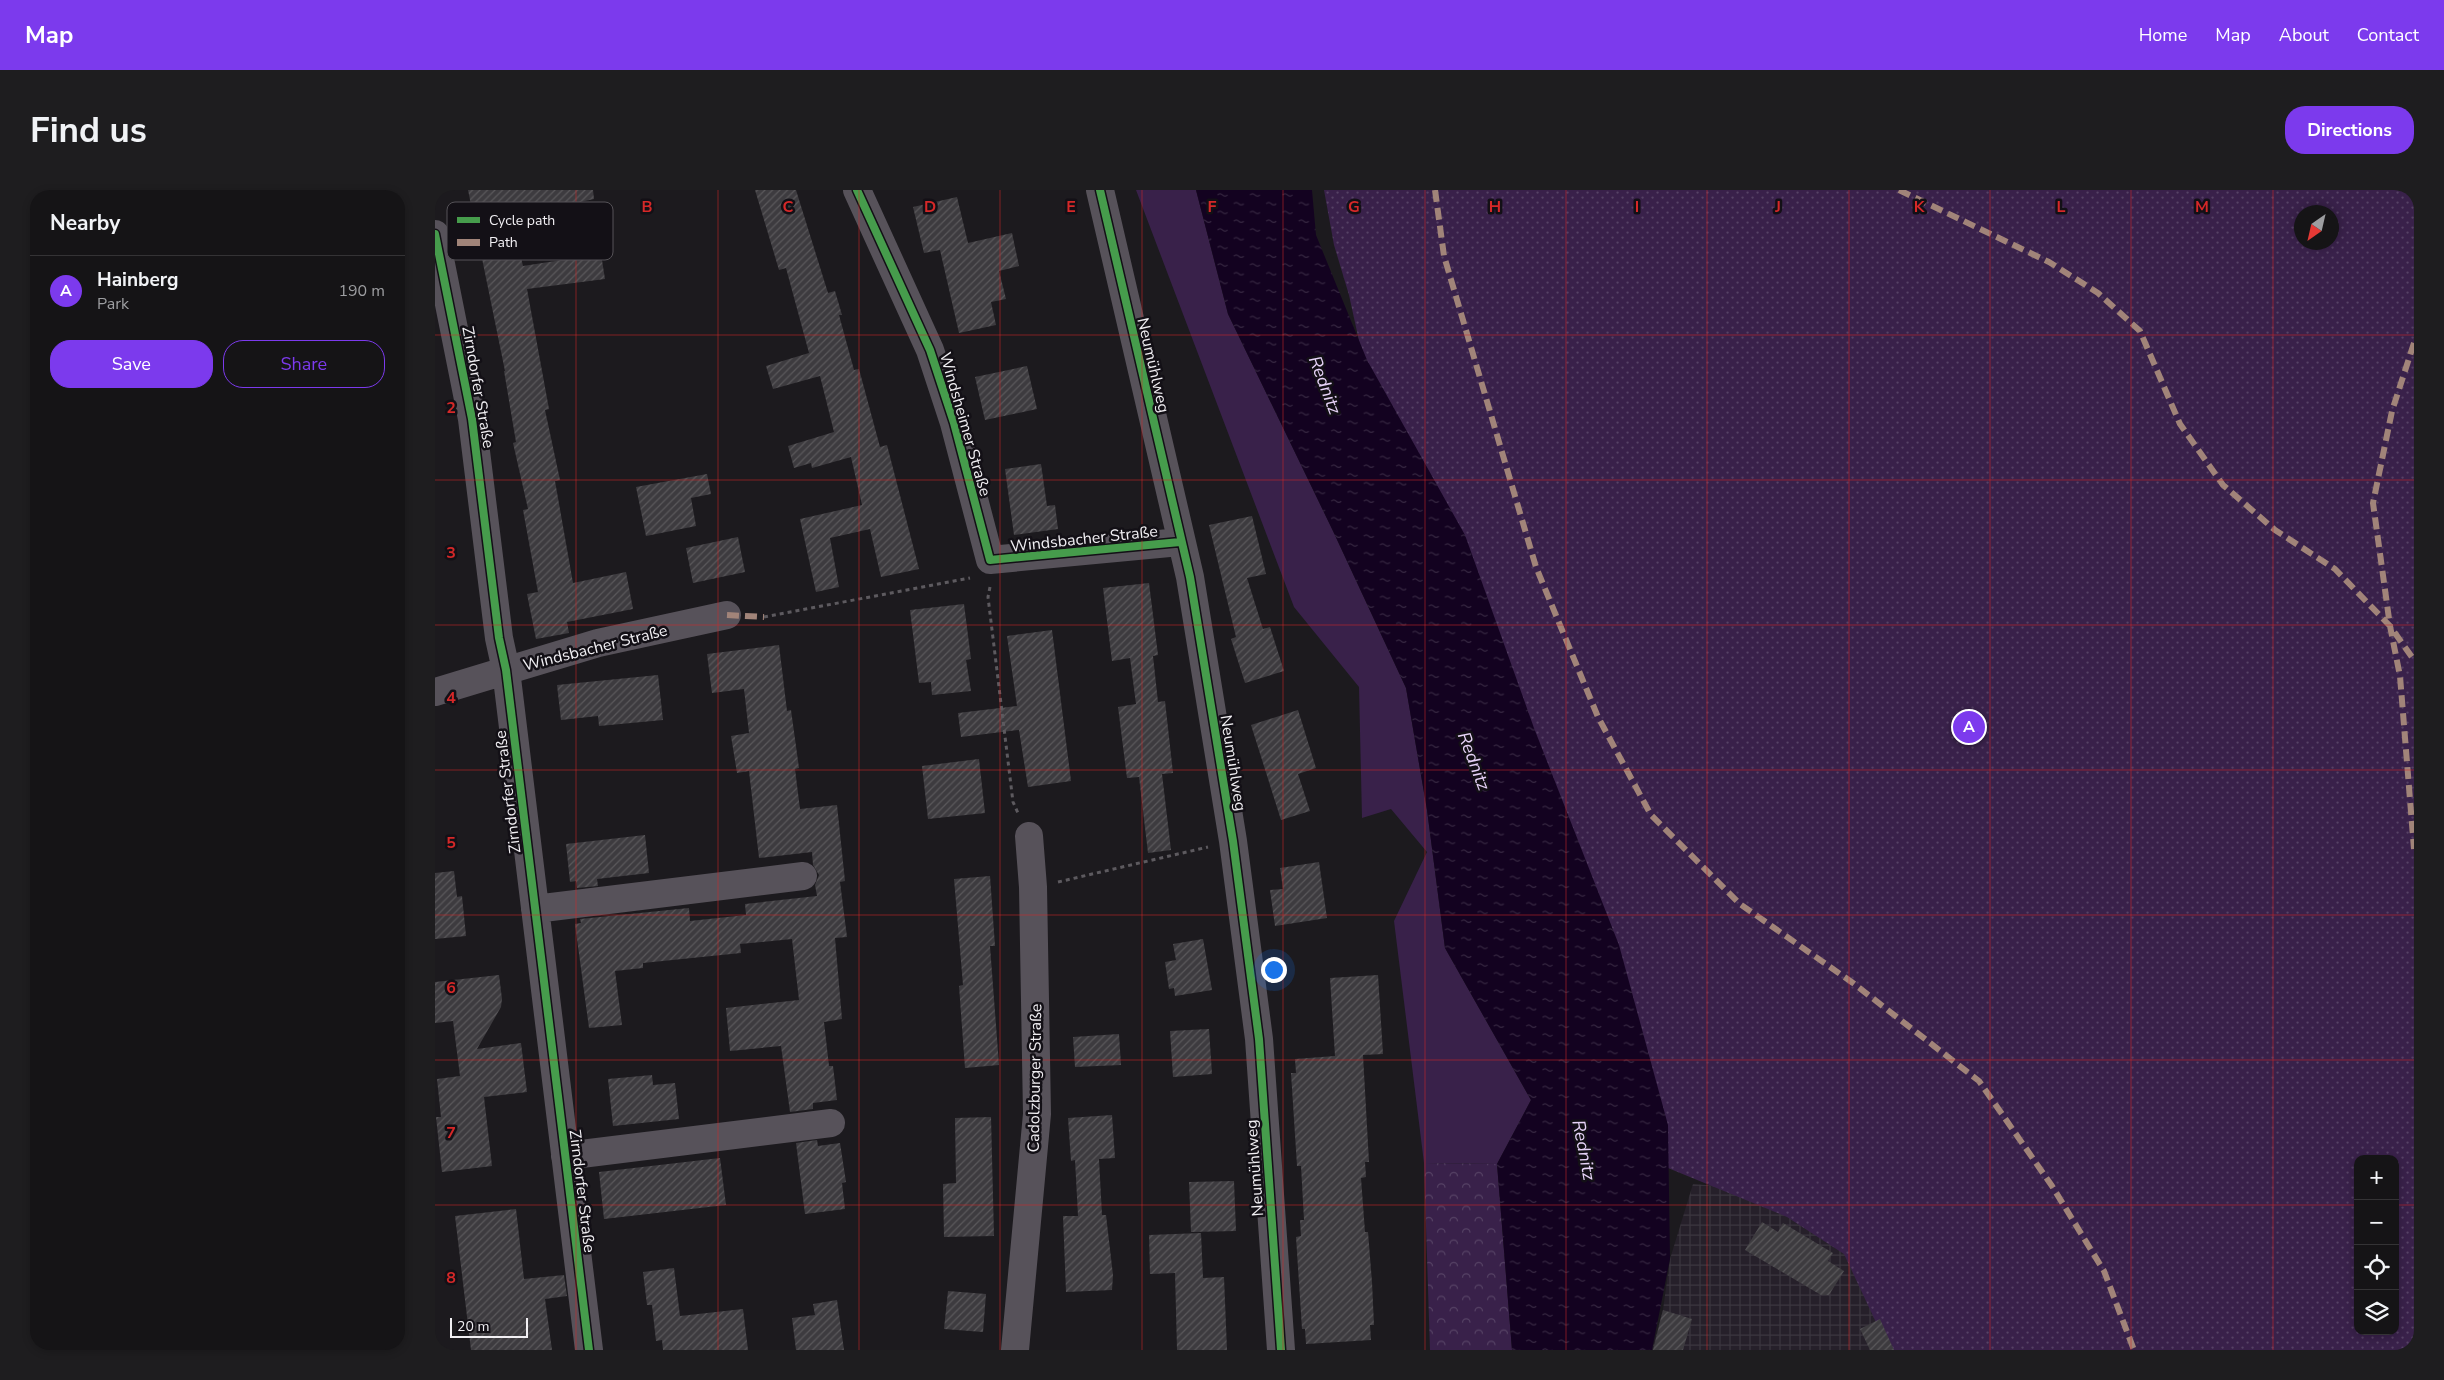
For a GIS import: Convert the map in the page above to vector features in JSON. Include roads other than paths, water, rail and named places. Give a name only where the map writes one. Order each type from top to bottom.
[{"type":"street","name":"Windsheimer Straße","points":[[857,190],[930,350],[954,423],[991,567]]},
{"type":"street","name":"Neumühlweg","points":[[1100,190],[1189,577],[1233,841],[1259,1038],[1281,1350]]},
{"type":"street","name":"Zirndorfer Straße","points":[[435,234],[472,420],[499,638],[506,670],[589,1350]]},
{"type":"street","name":"Windsbacher Straße","points":[[991,567],[1180,542]]},
{"type":"street","name":"Windsbacher Straße","points":[[435,692],[598,644],[727,616]]},
{"type":"street","name":"Cadolzburger Straße","points":[[1015,1350],[1037,1114],[1033,887],[1029,836]]},
{"type":"street","points":[[535,909],[803,876]]},
{"type":"street","points":[[565,1156],[831,1124]]},
{"type":"water","name":"Rednitz","points":[[1196,190],[1312,190],[1316,235],[1367,360],[1465,535],[1534,728],[1619,945],[1668,1125],[1670,1259],[1652,1350],[1512,1350],[1497,1164],[1531,1100],[1445,948],[1427,810],[1406,688],[1333,531],[1228,314]]},
{"type":"place","name":"Hainberg","points":[[1969,727]]}]
